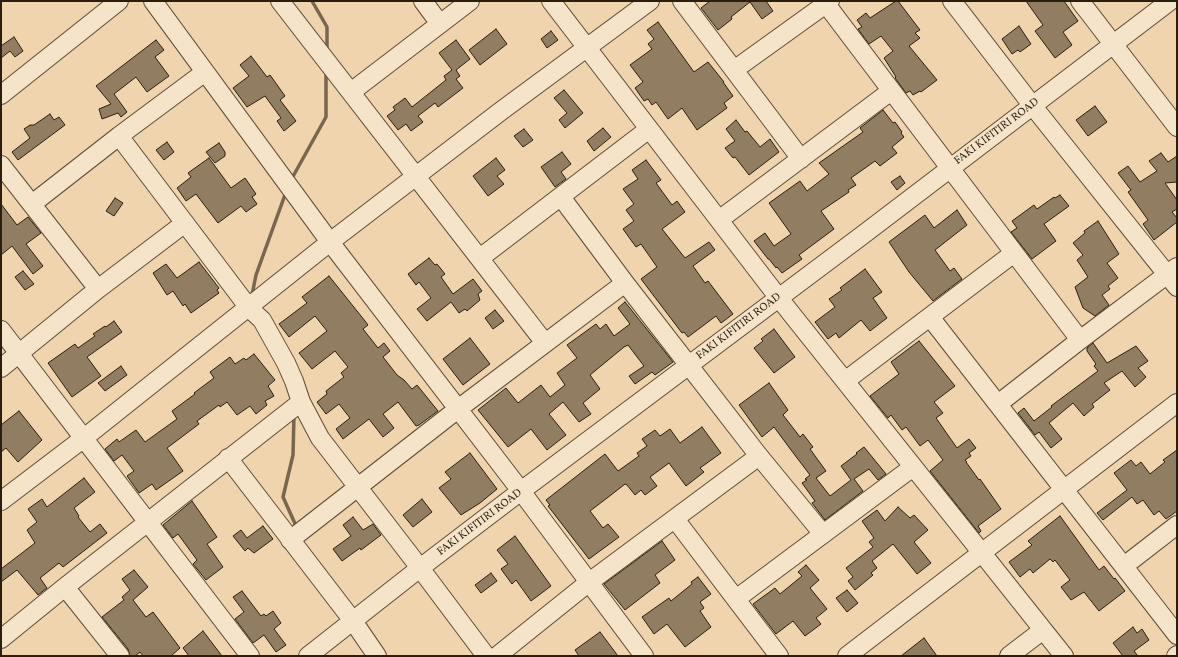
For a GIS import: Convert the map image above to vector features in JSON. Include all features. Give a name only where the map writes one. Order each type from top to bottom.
[{"type":"street","points":[[1,95],[119,1]]},
{"type":"street","points":[[153,1],[330,242],[521,491],[588,583],[644,656]]},
{"type":"street","points":[[280,1],[545,343]]},
{"type":"street","points":[[423,1],[440,24]]},
{"type":"street","points":[[351,92],[470,1]]},
{"type":"street","points":[[551,1],[778,297],[1064,656]]},
{"type":"street","points":[[1,501],[84,438],[330,242],[650,1]]},
{"type":"street","points":[[682,1],[801,158]]},
{"type":"street","points":[[952,1],[1032,105],[1174,276],[1080,340],[998,404]]},
{"type":"street","points":[[1080,1],[1113,45],[1174,119]]},
{"type":"street","name":"FAKI KIFITIRI ROAD","points":[[308,656],[521,491],[860,237],[1170,1]]},
{"type":"street","points":[[734,70],[828,3],[890,91],[1080,340]]},
{"type":"street","points":[[32,204],[119,136],[205,72]]},
{"type":"street","points":[[719,220],[890,91]]},
{"type":"street","points":[[480,258],[562,197],[649,129]]},
{"type":"street","points":[[119,136],[249,308],[262,320],[273,337],[292,375],[301,402],[320,438],[486,656]]},
{"type":"street","points":[[1,165],[98,289]]},
{"type":"street","points":[[562,197],[625,283],[759,456],[823,534]]},
{"type":"street","points":[[1,368],[98,289],[185,223]]},
{"type":"street","points":[[845,381],[1014,253]]},
{"type":"street","points":[[290,540],[458,409],[625,283]]},
{"type":"street","points":[[930,317],[1177,635]]},
{"type":"street","points":[[1,330],[250,656]]},
{"type":"street","points":[[1,639],[148,521],[301,402]]},
{"type":"street","points":[[846,656],[1177,403]]},
{"type":"street","points":[[497,656],[588,583],[759,456]]},
{"type":"street","points":[[228,458],[353,621],[377,656]]},
{"type":"street","points":[[736,599],[913,467]]},
{"type":"street","points":[[675,519],[779,656]]},
{"type":"street","points":[[1124,566],[1177,525]]},
{"type":"street","points":[[65,587],[120,656]]},
{"type":"street","points":[[1009,656],[1042,630]]},
{"type":"building","points":[[710,1],[766,1],[773,11],[762,19],[750,2],[731,17],[732,19],[718,30],[701,8]]},
{"type":"building","points":[[898,1],[920,30],[915,33],[920,38],[909,46],[937,80],[921,92],[920,91],[913,95],[910,91],[906,93],[895,78],[896,77],[884,58],[893,51],[881,36],[869,44],[858,29],[862,27],[857,20],[866,13],[870,18]]},
{"type":"building","points":[[1026,1],[1064,1],[1078,21],[1063,32],[1072,45],[1055,58],[1035,31],[1043,25]]},
{"type":"building","points":[[658,22],[694,72],[708,62],[733,96],[724,103],[727,108],[697,130],[682,108],[668,119],[656,102],[652,105],[648,99],[644,101],[635,88],[643,82],[630,65],[652,49],[648,44],[654,39],[647,30]]},
{"type":"building","points":[[1019,26],[1031,44],[1020,52],[1018,50],[1012,54],[1002,39]]},
{"type":"building","points":[[496,29],[507,44],[480,65],[469,50]]},
{"type":"building","points":[[551,31],[558,40],[547,48],[541,39]]},
{"type":"building","points":[[14,37],[23,51],[15,57],[10,51],[1,58],[1,46]]},
{"type":"building","points":[[156,40],[164,50],[155,57],[169,76],[147,92],[136,77],[114,94],[127,112],[121,117],[118,113],[102,119],[99,109],[111,104],[96,86]]},
{"type":"building","points":[[456,40],[470,59],[456,70],[460,76],[456,79],[463,88],[438,107],[435,103],[418,116],[423,122],[411,131],[406,124],[398,130],[387,116],[395,110],[393,107],[405,98],[412,107],[446,80],[444,76],[452,70],[439,53]]},
{"type":"building","points":[[251,56],[267,77],[270,75],[285,96],[280,100],[296,121],[284,131],[277,121],[281,118],[265,96],[247,107],[233,88],[249,76],[240,65]]},
{"type":"building","points":[[564,90],[583,113],[565,128],[559,120],[567,113],[554,98]]},
{"type":"building","points":[[1095,106],[1107,122],[1088,136],[1076,120]]},
{"type":"building","points":[[883,110],[893,123],[895,122],[904,137],[892,147],[897,153],[880,166],[875,161],[851,178],[856,185],[848,190],[849,192],[821,211],[834,229],[799,255],[802,259],[782,273],[768,259],[754,241],[765,233],[774,246],[791,234],[769,203],[800,181],[807,191],[829,174],[819,163],[863,132],[860,128]]},
{"type":"building","points":[[50,114],[54,120],[59,117],[65,125],[18,160],[12,152],[30,138],[24,129],[30,125],[34,125]]},
{"type":"building","points":[[736,120],[745,132],[747,131],[760,147],[770,139],[779,152],[749,175],[735,157],[733,158],[725,148],[735,141],[726,129]]},
{"type":"building","points":[[603,128],[611,137],[594,151],[587,141]]},
{"type":"building","points":[[524,129],[533,140],[523,147],[514,136]]},
{"type":"building","points":[[167,142],[174,152],[164,160],[156,150]]},
{"type":"building","points":[[219,143],[225,152],[225,156],[215,163],[206,152]]},
{"type":"building","points":[[562,152],[571,164],[561,172],[566,179],[555,187],[541,167]]},
{"type":"building","points":[[1161,153],[1168,162],[1177,156],[1177,182],[1165,183],[1177,200],[1177,209],[1172,212],[1177,218],[1177,222],[1154,240],[1143,224],[1148,220],[1128,192],[1131,190],[1118,173],[1128,166],[1140,182],[1157,171],[1149,161]]},
{"type":"building","points":[[209,158],[231,188],[245,178],[256,194],[252,197],[257,204],[246,212],[241,206],[218,223],[196,194],[186,201],[177,188],[191,177],[188,173]]},
{"type":"building","points":[[496,158],[505,170],[497,176],[504,184],[488,196],[473,176]]},
{"type":"building","points":[[646,160],[661,180],[656,183],[672,205],[677,201],[685,212],[662,229],[685,258],[709,242],[715,250],[693,266],[705,283],[708,281],[733,314],[721,323],[716,316],[688,337],[684,332],[682,333],[641,279],[657,267],[641,244],[636,247],[623,229],[634,221],[626,210],[634,204],[623,189],[638,179],[632,170]]},
{"type":"building","points":[[900,176],[905,183],[897,190],[891,182]]},
{"type":"building","points":[[1060,195],[1069,206],[1044,224],[1056,241],[1032,259],[1011,232],[1017,228],[1012,221],[1034,205],[1037,209],[1054,197],[1055,198]]},
{"type":"building","points":[[115,198],[123,203],[114,216],[106,211]]},
{"type":"building","points":[[1,204],[17,225],[28,217],[41,233],[26,244],[43,266],[33,274],[12,246],[1,255]]},
{"type":"building","points":[[957,210],[967,225],[935,250],[950,271],[954,268],[962,279],[933,301],[909,272],[889,242],[925,215],[934,228]]},
{"type":"building","points":[[1098,221],[1119,254],[1107,263],[1118,278],[1108,286],[1110,289],[1102,295],[1109,305],[1095,316],[1083,308],[1075,287],[1088,277],[1077,260],[1083,255],[1073,243],[1085,233],[1084,231]]},
{"type":"building","points":[[429,258],[435,265],[437,264],[445,274],[441,277],[453,294],[473,279],[482,291],[478,294],[480,300],[467,311],[465,309],[459,313],[451,302],[427,321],[417,309],[431,298],[419,282],[416,285],[408,274]]},
{"type":"building","points":[[199,262],[219,288],[217,290],[219,293],[191,313],[185,304],[183,306],[173,291],[167,295],[153,273],[166,264],[177,278]]},
{"type":"building","points":[[865,269],[882,292],[873,298],[887,318],[870,331],[861,320],[839,338],[836,333],[828,339],[815,322],[835,307],[829,299],[842,290],[840,288]]},
{"type":"building","points":[[23,271],[34,284],[25,290],[15,277]]},
{"type":"building","points":[[329,276],[368,325],[363,329],[378,348],[384,343],[390,351],[383,357],[397,375],[412,389],[417,385],[438,411],[419,425],[416,426],[398,402],[383,414],[394,428],[383,437],[369,419],[343,439],[336,429],[350,418],[339,404],[326,414],[317,402],[327,394],[326,391],[344,377],[341,373],[348,367],[335,351],[312,369],[299,353],[327,331],[315,316],[289,337],[279,324],[307,303],[302,297]]},
{"type":"building","points":[[625,302],[673,362],[655,375],[652,372],[635,384],[629,376],[644,366],[628,345],[624,347],[590,375],[600,389],[583,403],[591,414],[579,422],[563,402],[549,414],[566,435],[547,450],[531,429],[508,447],[478,410],[506,388],[518,403],[541,385],[550,397],[565,385],[557,373],[577,358],[567,345],[596,324],[600,329],[606,324],[614,336],[630,324],[618,308]]},
{"type":"building","points":[[495,310],[504,321],[493,329],[485,318]]},
{"type":"building","points":[[114,321],[122,332],[87,357],[101,376],[72,397],[48,363],[75,344],[78,348],[95,336],[93,334]]},
{"type":"building","points":[[774,329],[795,357],[774,373],[754,348],[763,341],[761,339]]},
{"type":"building","points":[[470,338],[490,364],[463,385],[443,359]]},
{"type":"building","points":[[919,341],[955,386],[934,402],[943,413],[936,418],[957,448],[969,439],[976,448],[969,453],[971,456],[965,460],[1001,509],[978,526],[981,531],[979,533],[930,471],[943,460],[928,440],[920,446],[906,427],[902,430],[891,415],[888,418],[870,396],[899,374],[891,362]]},
{"type":"building","points":[[1093,343],[1107,363],[1136,346],[1148,361],[1138,368],[1146,377],[1135,387],[1122,371],[1104,383],[1110,390],[1092,404],[1094,407],[1084,416],[1073,403],[1049,423],[1062,439],[1051,448],[1039,432],[1035,435],[1018,413],[1024,408],[1034,421],[1052,407],[1051,406],[1098,371],[1094,366],[1096,364],[1087,351],[1087,348]]},
{"type":"building","points":[[254,354],[275,380],[268,386],[274,396],[265,401],[267,405],[256,414],[250,406],[237,415],[227,402],[220,407],[219,405],[197,421],[199,424],[167,448],[183,471],[156,490],[152,484],[139,493],[127,476],[134,471],[122,455],[114,461],[105,449],[117,439],[119,442],[136,430],[145,442],[177,419],[172,411],[214,378],[210,372],[230,357],[235,364],[244,358],[246,360]]},
{"type":"building","points":[[121,366],[127,375],[105,391],[98,383]]},
{"type":"building","points":[[769,383],[788,410],[783,415],[800,437],[803,434],[813,447],[810,449],[826,471],[816,478],[830,496],[851,480],[841,466],[864,447],[886,474],[878,480],[869,469],[854,479],[863,491],[825,520],[812,503],[815,501],[802,483],[807,480],[805,479],[810,475],[774,427],[762,437],[739,405]]},
{"type":"building","points":[[19,411],[42,440],[18,462],[6,448],[1,452],[1,425]]},
{"type":"building","points":[[702,427],[721,453],[700,468],[704,472],[686,486],[669,463],[650,477],[657,486],[645,495],[641,490],[635,495],[625,484],[590,511],[603,528],[608,524],[619,537],[589,559],[548,506],[550,505],[546,500],[605,454],[618,471],[639,456],[637,453],[647,446],[642,439],[655,430],[660,436],[670,429],[680,443]]},
{"type":"building","points":[[1177,450],[1177,511],[1166,519],[1159,511],[1154,515],[1143,500],[1137,504],[1132,497],[1103,520],[1097,513],[1127,490],[1114,473],[1131,460],[1136,466],[1141,462],[1150,474],[1165,462],[1163,460]]},
{"type":"building","points":[[470,453],[497,489],[480,503],[461,515],[439,488],[451,479],[445,472]]},
{"type":"building","points":[[84,478],[95,492],[74,508],[79,516],[78,517],[90,532],[100,524],[107,533],[63,567],[59,563],[40,578],[47,588],[38,595],[17,570],[1,582],[1,569],[35,543],[27,530],[37,522],[28,509],[42,499],[47,507]]},
{"type":"building","points":[[422,499],[432,512],[413,527],[403,515]]},
{"type":"building","points":[[192,501],[217,537],[207,544],[223,567],[206,580],[193,564],[197,560],[178,534],[173,538],[163,525]]},
{"type":"building","points":[[898,507],[910,518],[914,515],[928,530],[914,542],[931,563],[917,574],[893,544],[872,561],[877,568],[871,573],[873,575],[855,590],[848,581],[853,577],[846,568],[873,547],[869,542],[874,538],[862,521],[877,510],[885,521]]},
{"type":"building","points":[[1060,516],[1099,570],[1104,566],[1125,591],[1099,611],[1084,592],[1071,600],[1061,587],[1070,580],[1055,560],[1053,562],[1050,559],[1033,573],[1030,569],[1020,577],[1009,562],[1032,545],[1028,541]]},
{"type":"building","points":[[353,517],[363,530],[373,524],[381,535],[361,550],[360,548],[342,561],[333,549],[351,536],[343,525]]},
{"type":"building","points":[[263,526],[273,539],[254,553],[248,548],[245,551],[233,536],[241,530],[247,538]]},
{"type":"building","points":[[515,536],[551,586],[531,601],[516,580],[512,584],[501,569],[508,564],[497,550]]},
{"type":"building","points":[[662,541],[675,560],[655,575],[660,583],[625,610],[604,584]]},
{"type":"building","points":[[806,565],[819,580],[810,588],[827,609],[816,618],[821,624],[805,636],[793,621],[776,634],[753,604],[775,588],[780,594],[802,576],[798,572]]},
{"type":"building","points":[[134,570],[148,587],[133,600],[146,617],[153,612],[180,648],[171,656],[143,656],[140,652],[135,656],[130,656],[128,649],[102,617],[124,600],[122,597],[130,590],[122,579]]},
{"type":"building","points":[[491,573],[497,581],[481,593],[475,585]]},
{"type":"building","points":[[698,577],[711,594],[700,602],[704,608],[700,611],[711,627],[685,647],[667,624],[654,634],[642,617],[669,598],[671,601],[692,584],[691,582]]},
{"type":"building","points":[[847,590],[858,603],[847,612],[836,598]]},
{"type":"building","points":[[242,591],[261,616],[264,614],[266,616],[273,611],[281,623],[274,629],[286,645],[276,652],[264,635],[253,643],[235,619],[244,612],[233,597]]},
{"type":"building","points":[[1133,627],[1137,633],[1142,629],[1149,640],[1134,651],[1138,656],[1123,656],[1113,643]]},
{"type":"building","points":[[203,631],[222,656],[189,656],[183,648]]},
{"type":"building","points":[[600,632],[618,656],[579,656],[575,650]]},
{"type":"building","points":[[924,638],[937,656],[901,656]]},
{"type":"waterway","points":[[312,1],[327,27],[327,51]]},
{"type":"waterway","points":[[291,180],[326,117],[326,71]]},
{"type":"waterway","points":[[252,295],[256,275],[286,192]]},
{"type":"waterway","points":[[294,415],[293,455],[283,497],[297,528]]}]
